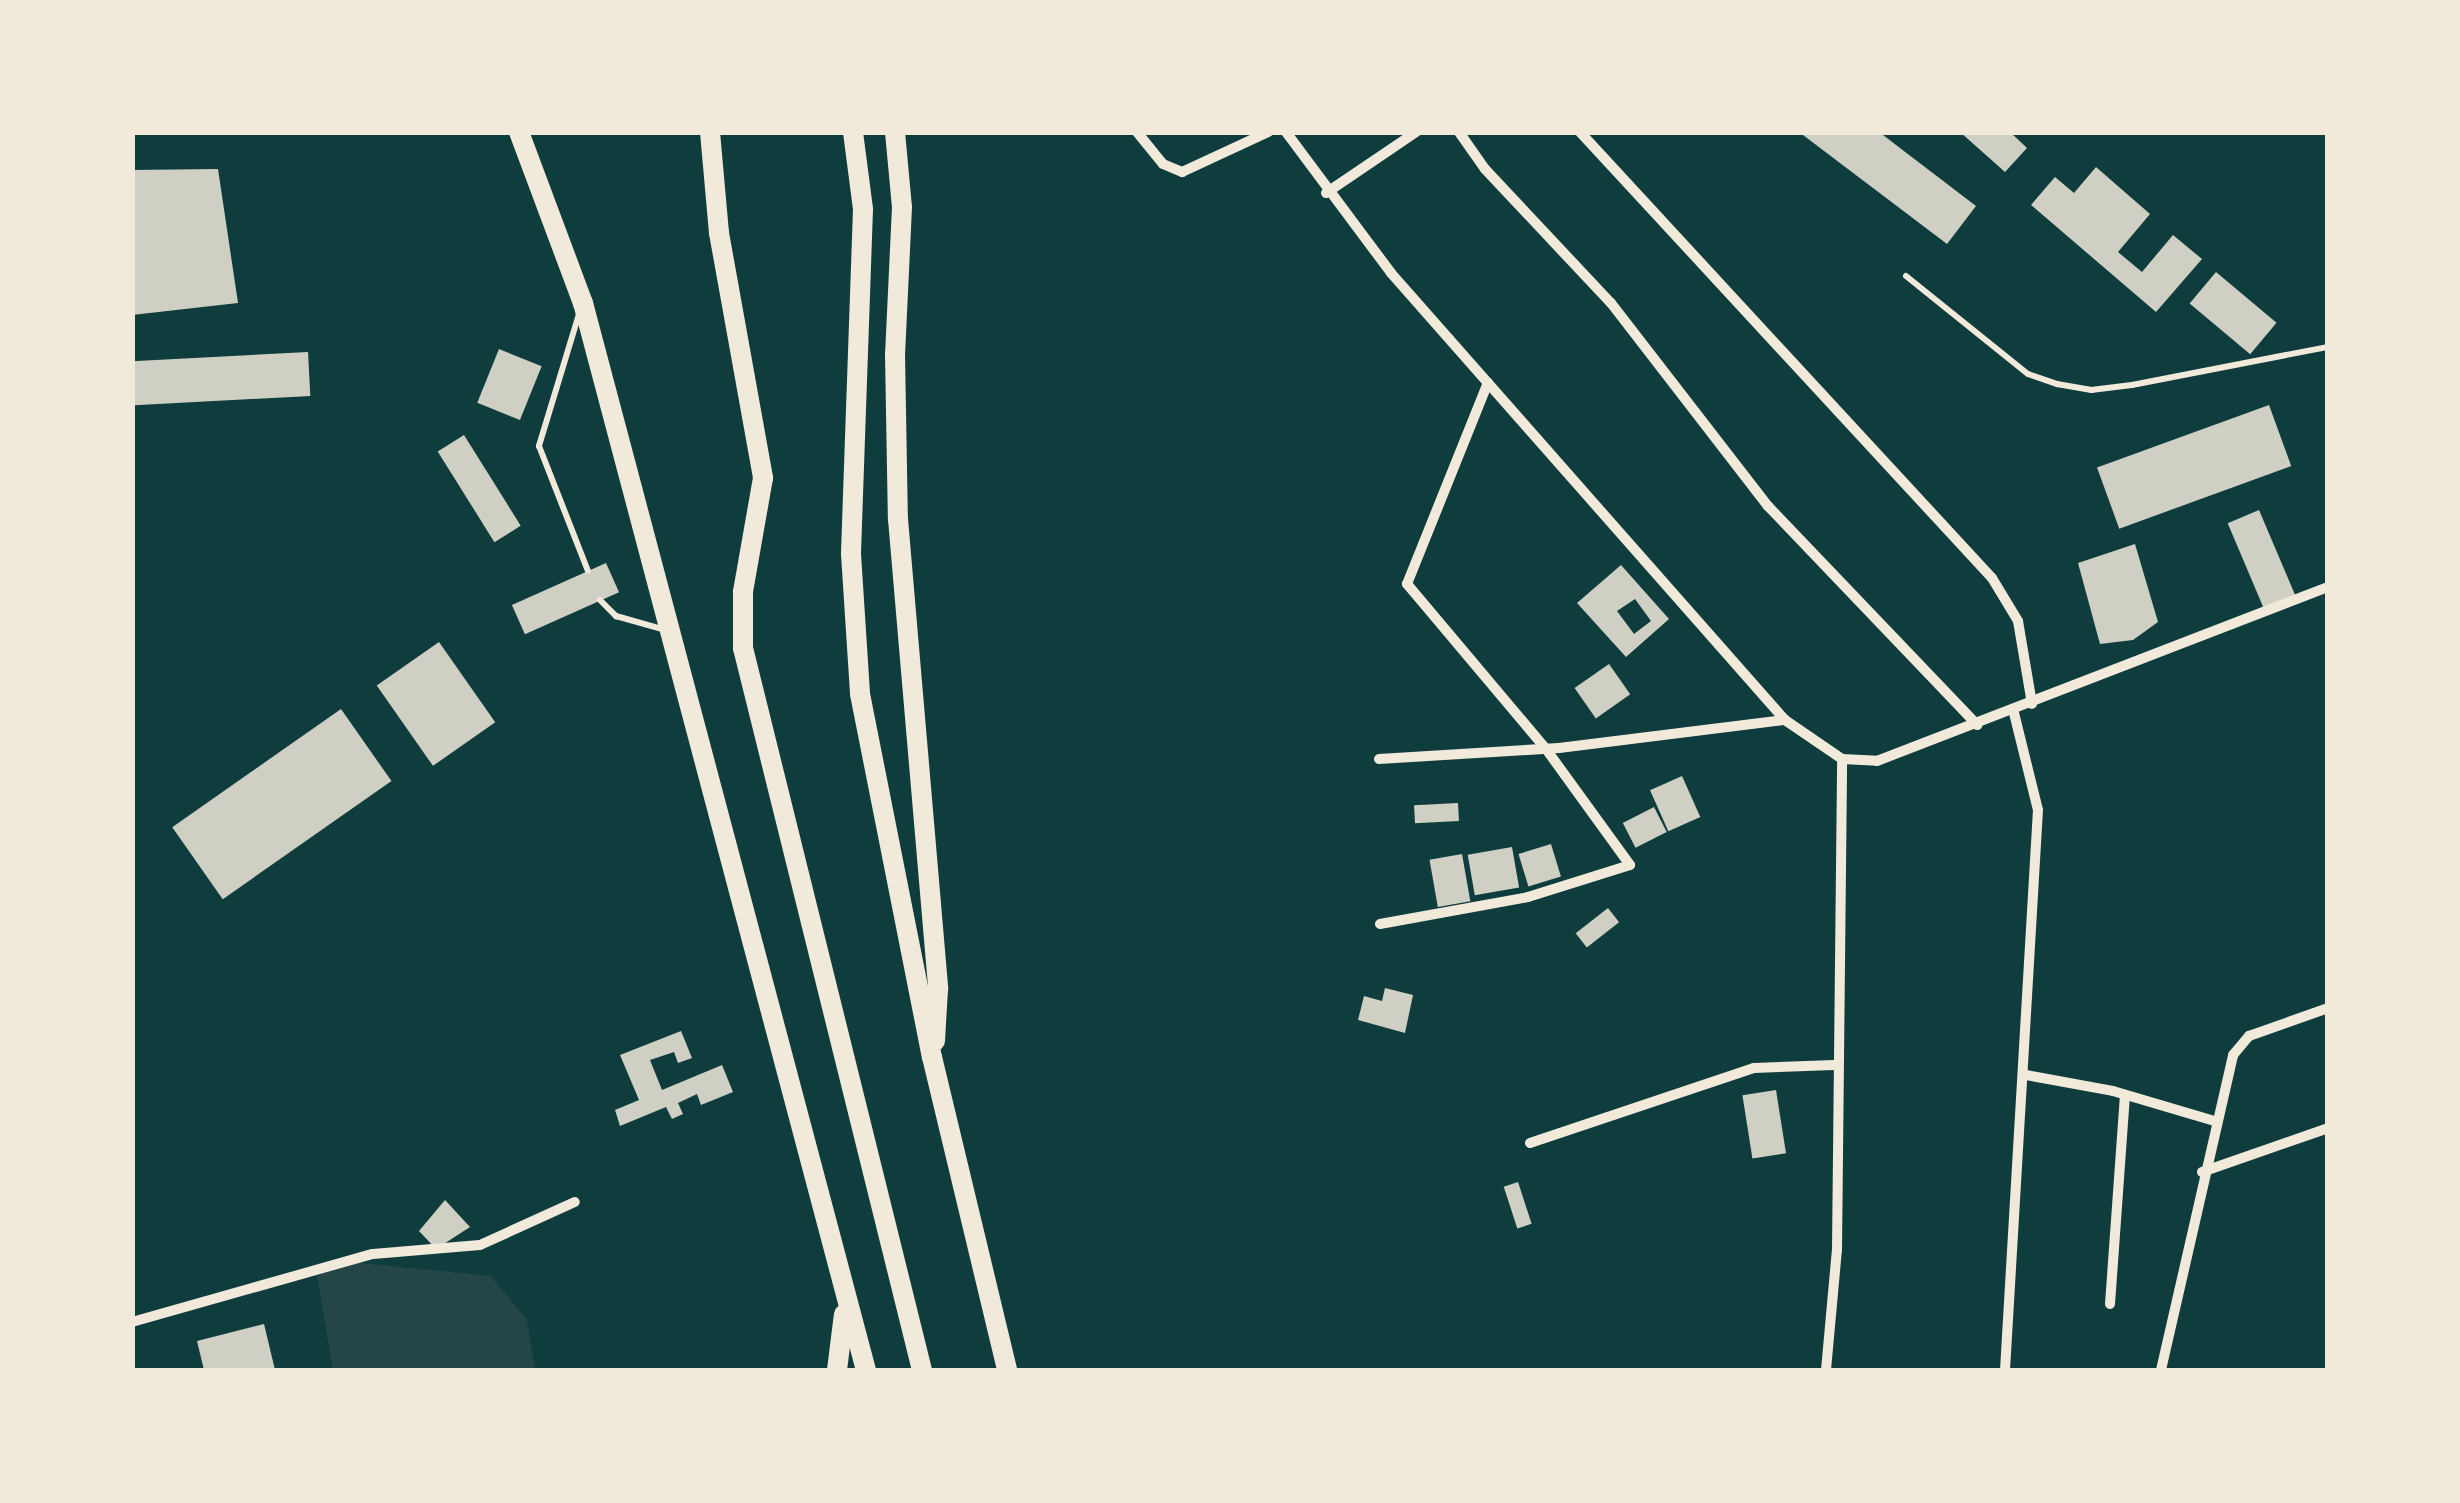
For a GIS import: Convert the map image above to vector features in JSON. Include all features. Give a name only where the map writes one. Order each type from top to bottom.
[{"type":"highway","points":[[519,132],[583,303],[674,632],[845,1308],[866,1370]]},
{"type":"highway","points":[[710,132],[719,233],[763,478],[743,592],[743,648],[922,1370]]},
{"type":"highway","points":[[853,132],[863,209],[851,554],[854,638],[870,750],[932,1058],[1007,1370]]},
{"type":"highway","points":[[895,132],[902,208],[894,354],[898,519],[938,989],[932,1058]]},
{"type":"highway","points":[[836,1370],[845,1308]]},
{"type":"street","points":[[1137,132],[1162,164],[1182,172],[1263,134]]},
{"type":"street","points":[[1286,132],[1326,193],[1785,720],[1842,759],[1878,761],[2328,588]]},
{"type":"street","points":[[1326,193],[1416,132]]},
{"type":"street","points":[[1460,132],[1485,169],[1610,303],[1768,506],[1977,725]]},
{"type":"street","points":[[1580,132],[1992,578],[2018,621],[2032,704]]},
{"type":"street","points":[[1380,924],[1528,897],[1630,865],[1546,749],[1406,584],[1488,383]]},
{"type":"street","points":[[2004,1370],[2026,1075],[2038,810],[2012,708]]},
{"type":"street","points":[[1379,759],[1546,749],[1785,720]]},
{"type":"street","points":[[1826,1370],[1837,1250],[1834,1065],[1846,830],[1842,759]]},
{"type":"street","points":[[2161,1370],[2202,1172],[2232,1055],[2249,1036],[2328,1008]]},
{"type":"street","points":[[1530,1143],[1754,1068],[1834,1065]]},
{"type":"street","points":[[2026,1075],[2125,1096],[2214,1121]]},
{"type":"street","points":[[2110,1304],[2125,1096]]},
{"type":"street","points":[[2202,1172],[2328,1128]]},
{"type":"street","points":[[132,1322],[373,1254],[480,1245],[575,1202]]},
{"type":"lane","points":[[1906,276],[2028,374],[2091,390],[2328,347]]},
{"type":"lane","points":[[583,303],[539,446],[588,571]]},
{"type":"lane","points":[[600,600],[626,621],[674,632]]},
{"type":"shaded area","points":[[349,1262],[491,1276],[527,1320],[535,1370],[333,1370],[317,1276]]},
{"type":"building","points":[[1799,132],[1879,132],[1976,206],[1947,244]]},
{"type":"building","points":[[1960,132],[2010,132],[2027,148],[2005,172]]},
{"type":"building","points":[[2096,167],[2150,214],[2118,252],[2142,272],[2173,235],[2202,259],[2156,312],[2031,205],[2055,177],[2074,193]]},
{"type":"building","points":[[218,169],[238,303],[132,315],[132,170]]},
{"type":"building","points":[[2216,272],[2277,323],[2250,354],[2190,303]]},
{"type":"building","points":[[499,349],[542,366],[520,420],[477,403]]},
{"type":"building","points":[[308,352],[310,396],[135,405],[132,361]]},
{"type":"building","points":[[2269,405],[2291,466],[2119,529],[2097,468]]},
{"type":"building","points":[[464,435],[521,526],[494,542],[438,451]]},
{"type":"building","points":[[2259,510],[2297,598],[2265,612],[2228,523]]},
{"type":"building","points":[[2135,544],[2158,622],[2133,640],[2100,644],[2078,563]]},
{"type":"building","points":[[606,563],[619,592],[525,634],[512,605]]},
{"type":"building","points":[[1621,565],[1669,619],[1626,657],[1577,603]],"holes":[[[1635,599],[1651,621],[1634,634],[1617,611]]]},
{"type":"building","points":[[439,642],[495,722],[433,766],[377,686]]},
{"type":"building","points":[[1609,664],[1630,694],[1596,718],[1575,688]]},
{"type":"building","points":[[341,709],[391,781],[223,899],[172,827]]},
{"type":"building","points":[[1682,776],[1700,817],[1668,831],[1650,790]]},
{"type":"building","points":[[1458,803],[1459,821],[1415,823],[1414,805]]},
{"type":"building","points":[[1654,807],[1667,832],[1636,848],[1623,823]]},
{"type":"building","points":[[1551,844],[1561,877],[1528,886],[1518,854]]},
{"type":"building","points":[[1512,847],[1519,887],[1475,895],[1468,855]]},
{"type":"building","points":[[1462,854],[1470,901],[1438,907],[1430,860]]},
{"type":"building","points":[[1608,908],[1619,922],[1587,947],[1576,933]]},
{"type":"building","points":[[1385,988],[1413,995],[1405,1033],[1358,1020],[1364,996],[1382,1001]]},
{"type":"building","points":[[681,1031],[692,1058],[678,1063],[674,1052],[650,1060],[662,1090],[722,1065],[733,1092],[701,1105],[697,1094],[678,1103],[683,1114],[672,1119],[666,1107],[620,1126],[615,1110],[639,1100],[620,1055]]},
{"type":"building","points":[[1776,1090],[1786,1153],[1752,1159],[1742,1095]]},
{"type":"building","points":[[1518,1182],[1532,1224],[1517,1228],[1504,1187]]},
{"type":"building","points":[[445,1200],[470,1227],[436,1249],[419,1231]]},
{"type":"building","points":[[264,1324],[275,1370],[204,1370],[197,1341]]}]
